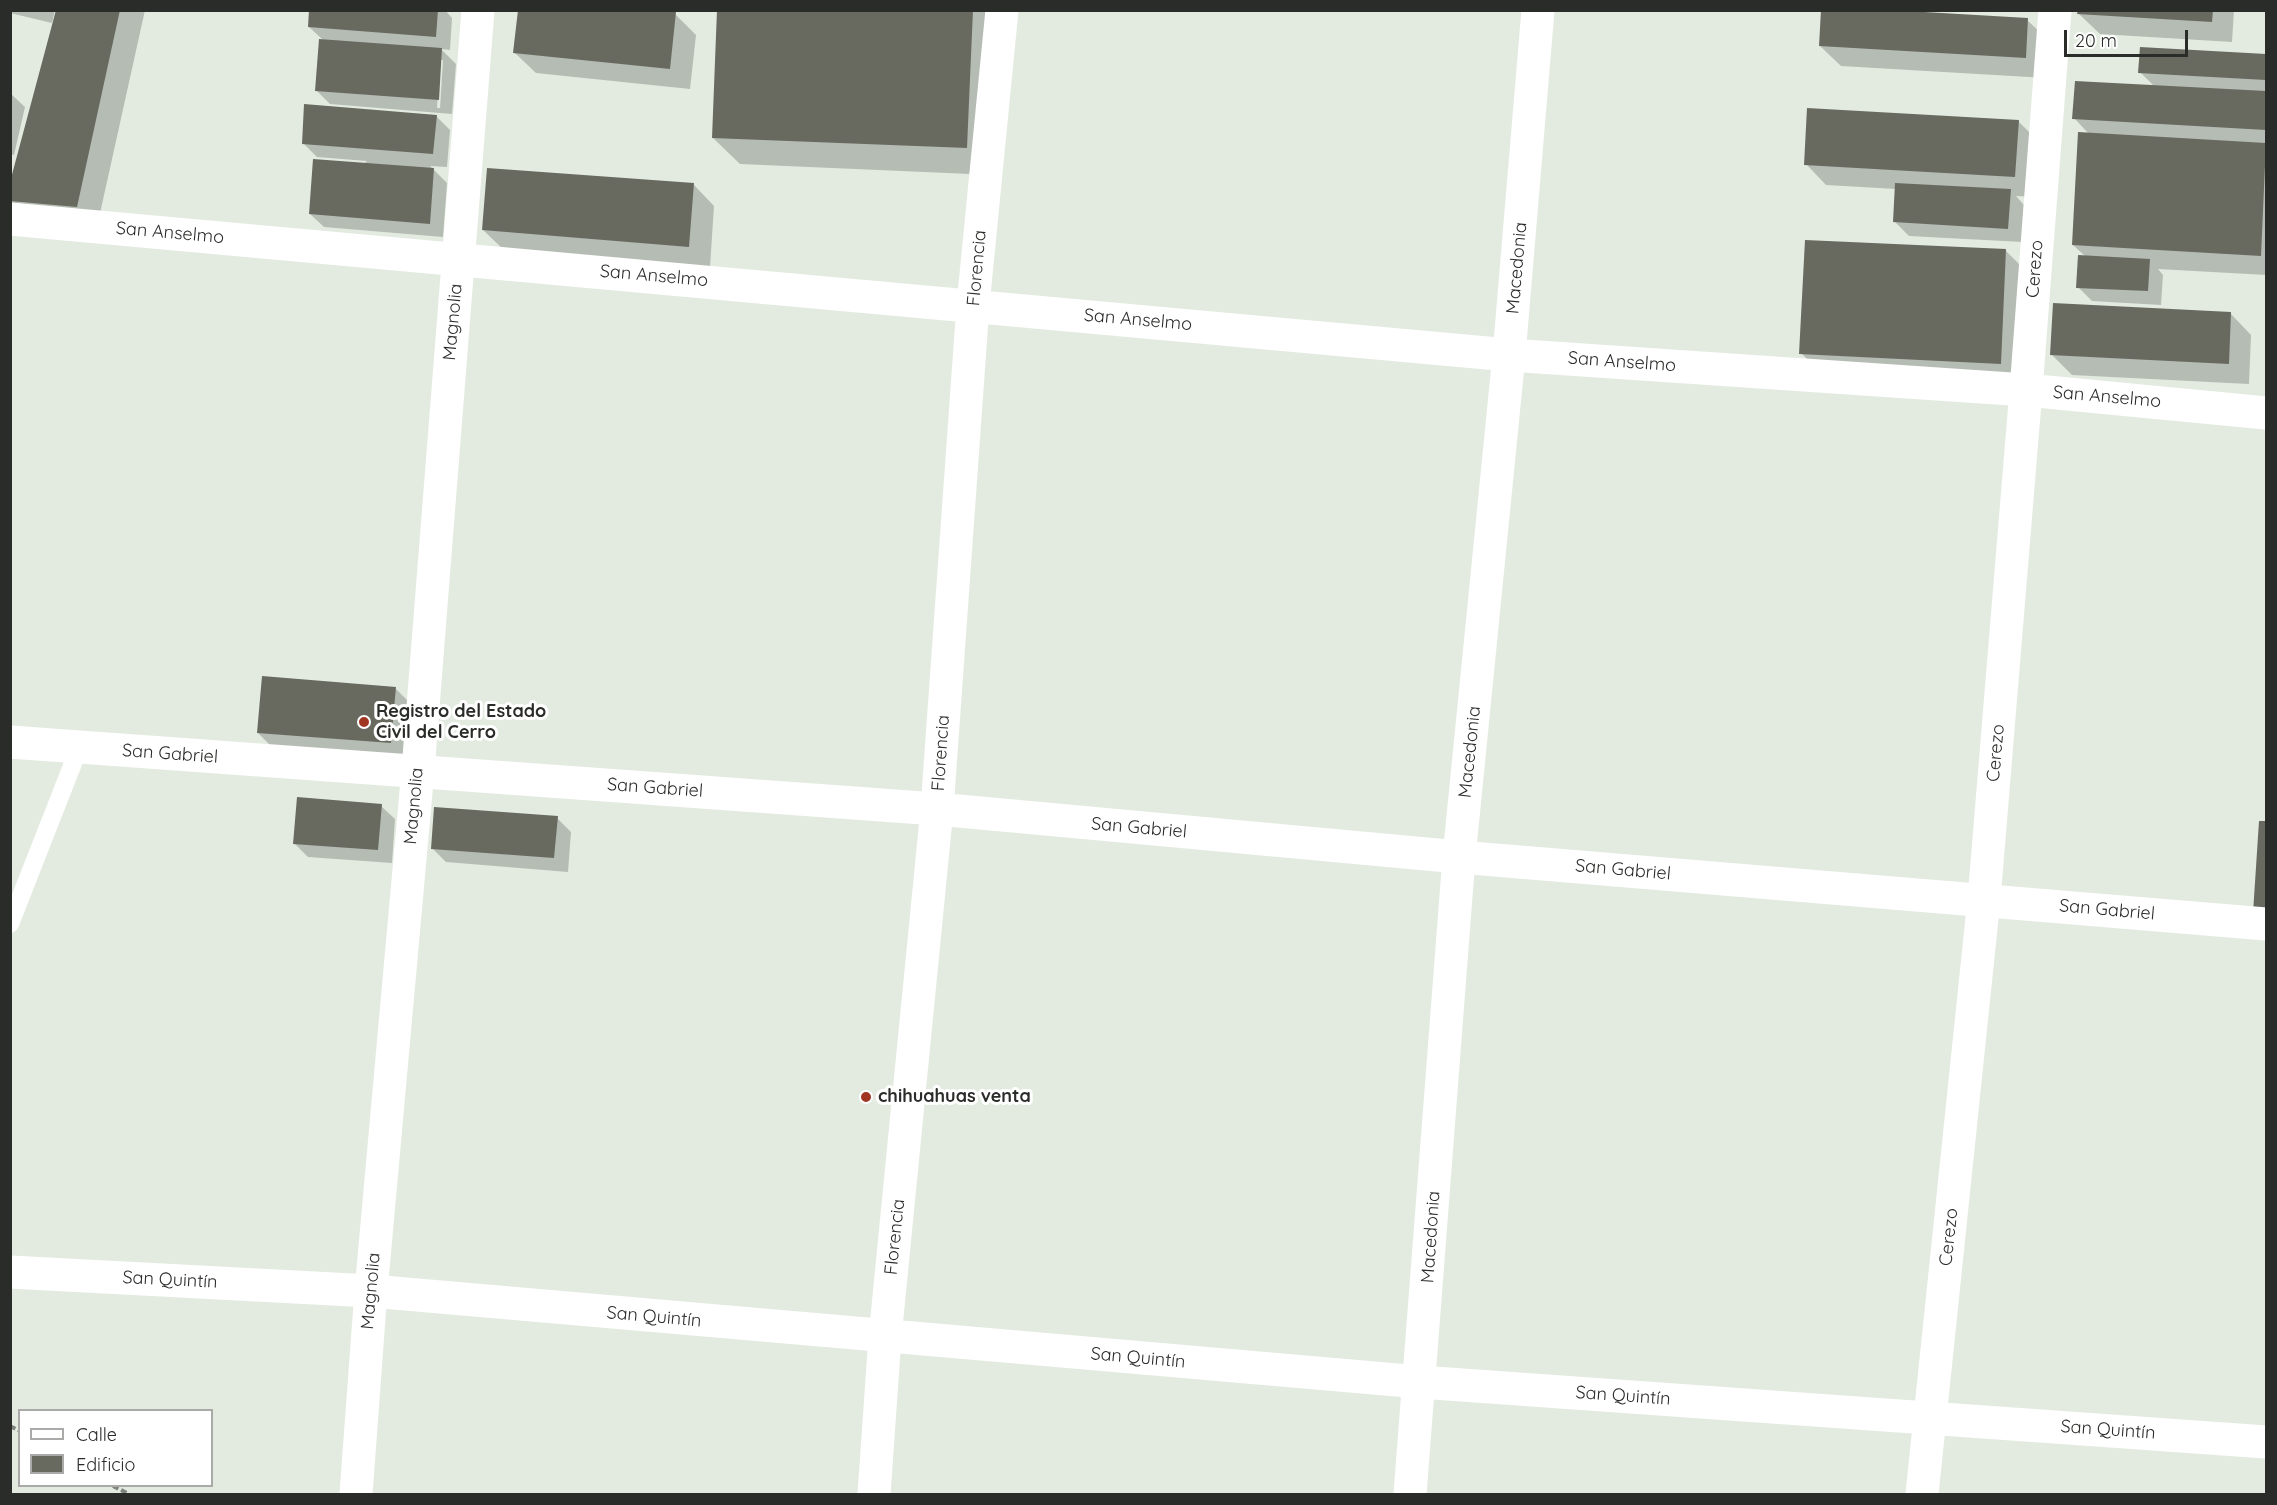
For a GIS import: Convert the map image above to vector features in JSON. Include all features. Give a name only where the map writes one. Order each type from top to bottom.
[{"type":"street","name":"Magnolia","points":[[356,1494],[371,1291],[418,770],[478,10]]},
{"type":"street","name":"Florencia","points":[[874,1494],[885,1337],[937,809],[973,305],[1002,10]]},
{"type":"street","name":"Macedonia","points":[[1410,1494],[1459,857],[1509,355],[1538,10]]},
{"type":"street","name":"Cerezo","points":[[1922,1494],[1984,899],[2055,10]]},
{"type":"street","name":"San Anselmo","points":[[10,219],[1509,355],[2026,390],[2266,412]]},
{"type":"street","name":"San Gabriel","points":[[10,742],[937,809],[1459,857],[2266,924]]},
{"type":"street","name":"San Quintín","points":[[10,1272],[371,1291],[1420,1382],[1931,1416],[2266,1442]]},
{"type":"lane","points":[[10,924],[79,748]]},
{"type":"building","points":[[56,10],[120,10],[77,207],[10,201],[10,182]]},
{"type":"building","points":[[309,10],[438,10],[436,37],[308,27]]},
{"type":"building","points":[[518,10],[676,12],[670,69],[513,53]]},
{"type":"building","points":[[717,10],[973,10],[967,148],[712,138]]},
{"type":"building","points":[[1821,10],[1890,10],[2028,18],[2026,58],[1819,46]]},
{"type":"building","points":[[2078,10],[2213,10],[2212,22],[2077,14]]},
{"type":"building","points":[[319,39],[442,48],[439,100],[315,91]]},
{"type":"building","points":[[2140,47],[2266,54],[2266,80],[2138,73]]},
{"type":"building","points":[[2075,81],[2266,91],[2266,130],[2072,119]]},
{"type":"building","points":[[304,104],[437,115],[433,154],[302,144]]},
{"type":"building","points":[[1807,108],[2019,120],[2015,177],[1804,165]]},
{"type":"building","points":[[2078,132],[2266,143],[2261,256],[2072,245]]},
{"type":"building","points":[[313,159],[434,168],[430,224],[309,214]]},
{"type":"building","points":[[487,168],[694,183],[689,247],[482,230]]},
{"type":"building","points":[[1895,183],[2011,189],[2008,229],[1893,222]]},
{"type":"building","points":[[1805,240],[2006,249],[2001,364],[1799,354]]},
{"type":"building","points":[[2078,255],[2150,259],[2148,291],[2076,288]]},
{"type":"building","points":[[2053,303],[2231,312],[2229,364],[2050,355]]},
{"type":"building","points":[[262,676],[396,687],[391,743],[257,733]]},
{"type":"building","points":[[297,797],[382,804],[378,850],[293,844]]},
{"type":"building","points":[[434,807],[558,816],[554,858],[431,849]]},
{"type":"building","points":[[2259,821],[2266,821],[2266,914],[2253,913]]},
{"type":"place","name":"Registro del Estado Civil del Cerro","points":[[364,722]]},
{"type":"place","name":"chihuahuas venta","points":[[866,1097]]}]
